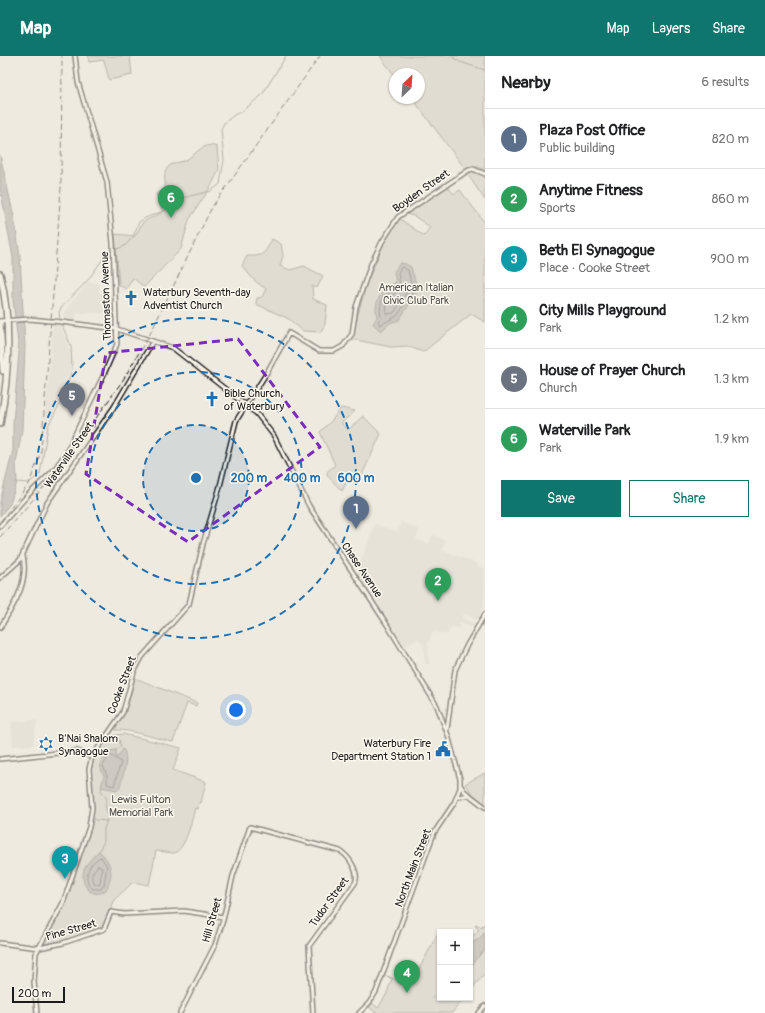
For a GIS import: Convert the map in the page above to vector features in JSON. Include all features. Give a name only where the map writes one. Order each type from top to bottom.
[{"type":"highway","points":[[0,274],[11,320],[6,385],[0,424]]},
{"type":"highway","points":[[0,322],[4,384],[2,416]]},
{"type":"main road","name":"Thomaston Avenue","points":[[0,526],[28,495],[54,470],[67,451],[117,344],[113,250],[106,178],[79,87],[75,56]]},
{"type":"main road","name":"Boyden Street","points":[[289,333],[319,351],[334,350],[343,346],[352,334],[355,312],[368,271],[382,242],[398,217],[469,170],[473,169],[485,174]]},
{"type":"main road","name":"Chase Avenue","points":[[0,322],[26,319],[117,329],[153,341],[181,353],[246,404],[271,431],[307,502],[421,678],[441,715],[446,729]]},
{"type":"main road","name":"Cooke Street","points":[[37,1013],[34,978],[38,948],[62,903],[89,827],[92,811],[89,773],[92,757],[123,712],[135,671],[142,657],[154,642],[184,611],[190,602],[203,544],[220,486],[236,420],[266,374],[289,333]]},
{"type":"main road","name":"Waterville Street","points":[[0,578],[18,563],[47,503],[114,406],[153,341]]},
{"type":"main road","points":[[0,628],[21,590],[24,577],[22,556]]},
{"type":"main road","points":[[18,563],[23,565]]},
{"type":"main road","points":[[485,614],[455,668],[446,729],[461,786],[485,807]]},
{"type":"main road","points":[[441,715],[449,716]]},
{"type":"main road","points":[[0,759],[80,751],[92,757]]},
{"type":"main road","name":"North Main Street","points":[[359,1013],[369,1003],[376,992],[434,833],[456,798],[461,786]]},
{"type":"main road","points":[[456,798],[464,795],[472,796]]},
{"type":"main road","name":"Hill Street","points":[[180,1013],[211,954],[224,917],[233,876],[250,827]]},
{"type":"main road","name":"Tudor Street","points":[[250,827],[340,850],[348,858],[356,873],[355,883],[309,946],[313,1013]]},
{"type":"main road","name":"Pine Street","points":[[0,943],[38,948],[63,943],[102,930],[108,925],[111,912],[124,914],[182,911],[224,917]]},
{"type":"main road","points":[[479,1013],[485,1006]]},
{"type":"highlighted area","points":[[238,339],[320,447],[188,542],[86,474],[106,353]]},
{"type":"shaded area","points":[[88,282],[99,284],[99,293],[113,292],[114,313],[77,313],[76,321],[63,320],[64,312]]},
{"type":"shaded area","points":[[53,324],[60,324],[70,352],[71,366],[62,396],[52,416],[45,422]]},
{"type":"shaded area","points":[[401,522],[419,530],[416,539],[429,544],[433,535],[445,541],[442,550],[478,564],[477,566],[485,569],[484,605],[477,620],[464,614],[462,618],[475,624],[473,628],[460,622],[458,629],[452,626],[447,635],[433,631],[428,642],[429,664],[425,664],[424,645],[418,639],[404,647],[357,571],[375,524],[397,532]]},
{"type":"shaded area","points":[[37,720],[33,745],[13,746],[11,722]]},
{"type":"green space","points":[[88,56],[130,56],[132,75],[109,80],[104,60],[89,62]]},
{"type":"green space","points":[[380,56],[485,56],[485,170],[473,165],[466,170],[416,104],[425,104],[425,68],[389,68]]},
{"type":"green space","points":[[211,145],[217,147],[219,170],[211,186],[189,220],[181,249],[144,287],[133,278],[126,289],[119,285],[115,234],[135,236],[143,222],[163,212],[156,194],[165,189],[165,175],[168,167],[186,160],[201,149]]},
{"type":"green space","points":[[476,172],[485,176],[485,200],[468,175]]},
{"type":"green space","name":"American Italian Civic Club Park","points":[[447,186],[454,194],[460,190],[485,223],[485,322],[471,314],[423,352],[407,346],[391,347],[351,339],[367,282],[388,234],[400,219],[424,236],[430,227],[414,216],[406,214]]},
{"type":"green space","points":[[272,239],[281,244],[283,256],[280,266],[290,270],[304,266],[323,276],[317,288],[312,286],[313,299],[327,305],[325,324],[321,332],[303,331],[289,319],[256,304],[257,298],[262,297],[266,289],[255,281],[242,266],[247,256],[261,255],[268,248]]},
{"type":"green space","points":[[341,408],[355,411],[341,423],[348,430],[363,416],[381,434],[361,477],[355,473],[352,482],[347,481],[342,491],[328,476],[327,472],[335,465],[320,432]]},
{"type":"green space","points":[[135,678],[197,703],[196,706],[187,703],[173,742],[137,733],[115,730],[128,705]]},
{"type":"green space","name":"Lewis Fulton Memorial Park","points":[[123,734],[181,748],[173,770],[206,782],[201,803],[199,802],[198,809],[195,808],[188,833],[182,846],[174,853],[156,851],[149,885],[133,882],[113,901],[106,924],[102,928],[62,941],[43,944],[64,904],[91,827],[94,809],[91,771],[94,759],[108,738],[114,735]]},
{"type":"green space","points":[[485,773],[485,804],[472,793],[465,784]]},
{"type":"green space","points":[[485,923],[485,973],[473,987],[473,936],[479,930],[475,926],[476,924],[481,927]]},
{"type":"green space","points":[[437,935],[437,1001],[462,1001],[452,1013],[374,1013],[375,1012],[369,1007],[372,1003],[378,1008],[386,995],[392,979],[385,975],[410,986]]},
{"type":"water","points":[[0,155],[14,217],[20,256],[25,346],[22,430],[16,463],[17,482],[10,504],[0,516],[0,502],[13,450],[13,423],[19,352],[13,300],[13,258],[0,187]]},
{"type":"water","points":[[400,263],[411,267],[418,291],[399,320],[390,323],[381,331],[373,324],[377,317],[376,306],[383,292],[396,282],[394,272]]},
{"type":"water","points":[[123,749],[126,763],[119,789],[117,790],[101,787],[104,776],[100,765],[101,760],[108,751],[116,750],[117,758]]},
{"type":"water","points":[[99,851],[109,863],[111,873],[106,890],[101,893],[96,893],[92,892],[85,885],[83,875],[86,865]]},
{"type":"water","points":[[485,931],[485,950],[473,964],[473,943],[482,936]]},
{"type":"waterway","points":[[114,250],[125,246],[133,237],[139,222],[145,218],[176,206],[182,198],[211,191],[220,184],[224,160],[221,129],[224,123],[234,115],[241,112],[262,95],[286,56]]},
{"type":"waterway","points":[[451,56],[460,62],[485,70]]},
{"type":"waterway","points":[[60,319],[59,312],[62,307],[88,280],[107,253],[111,251]]},
{"type":"waterway","points":[[16,482],[29,483],[40,474],[48,426],[64,396],[72,369],[71,346],[62,325]]},
{"type":"waterway","points":[[116,750],[121,747],[119,740]]},
{"type":"waterway","points":[[99,851],[104,841],[104,829],[108,817],[105,805],[107,799],[101,790],[102,788]]},
{"type":"waterway","points":[[93,818],[95,820],[106,821]]},
{"type":"waterway","points":[[432,998],[437,994]]},
{"type":"railway","points":[[0,522],[29,484],[41,452],[61,188],[62,56]]},
{"type":"railway","points":[[0,537],[60,469],[123,380],[150,334],[212,207],[320,56]]},
{"type":"place","name":"Waterville Park","points":[[171,218]]},
{"type":"place","name":"Waterbury Seventh-day Adventist Church","points":[[131,298]]},
{"type":"place","name":"Bible Church of Waterbury","points":[[212,399]]},
{"type":"place","name":"House of Prayer Church","points":[[72,416]]},
{"type":"place","name":"Plaza Post Office","points":[[356,529]]},
{"type":"place","name":"Anytime Fitness","points":[[438,601]]},
{"type":"place","name":"B'Nai Shalom Synagogue","points":[[46,744]]},
{"type":"place","name":"Waterbury Fire Department Station 1","points":[[443,749]]},
{"type":"place","name":"Beth El Synagogue","points":[[65,879]]},
{"type":"place","name":"City Mills Playground","points":[[407,993]]}]
